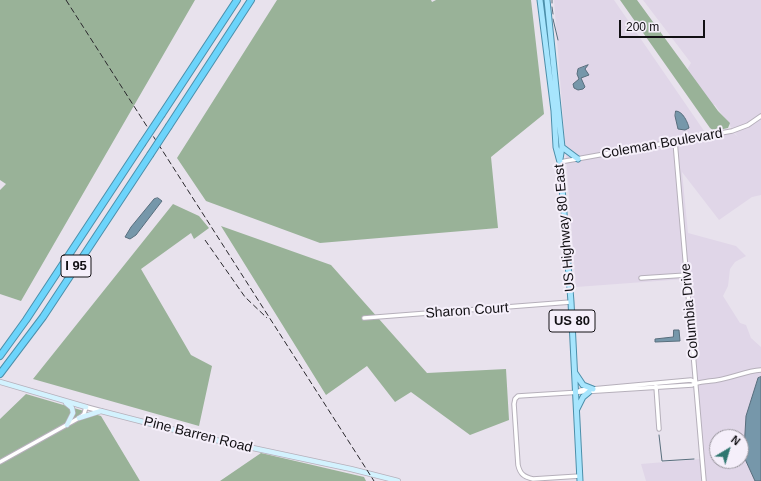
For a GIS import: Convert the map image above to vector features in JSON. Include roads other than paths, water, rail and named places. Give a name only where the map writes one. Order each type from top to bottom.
[{"type":"highway","name":"I 95","points":[[0,356],[26,320],[237,0]]},
{"type":"highway","name":"I 95","points":[[0,374],[43,317],[251,0]]},
{"type":"main road","name":"US Highway 80 East","points":[[540,0],[552,97],[556,147],[560,162],[571,302],[574,372],[577,391],[576,410],[580,479]]},
{"type":"main road","name":"US 80","points":[[547,0],[562,147],[560,162]]},
{"type":"main road","points":[[562,147],[578,159]]},
{"type":"main road","points":[[574,372],[583,385],[591,391],[583,397],[576,410]]},
{"type":"main road","name":"Pine Barren Road","points":[[0,382],[86,407]]},
{"type":"main road","points":[[49,396],[69,404],[72,408],[73,413],[68,425]]},
{"type":"main road","points":[[79,418],[101,411]]},
{"type":"main road","name":"Pine Barren Road","points":[[101,411],[206,438],[398,481]]},
{"type":"street","name":"Coleman Boulevard","points":[[560,162],[732,130],[748,125],[761,116]]},
{"type":"street","name":"Columbia Drive","points":[[675,140],[704,481]]},
{"type":"street","points":[[640,278],[687,275]]},
{"type":"street","name":"Sharon Court","points":[[364,318],[571,302]]},
{"type":"street","points":[[580,479],[533,479],[522,475],[518,465],[514,404],[516,397],[524,394],[692,385],[696,383],[722,380],[761,370]]},
{"type":"street","points":[[591,391],[691,380],[696,383]]},
{"type":"street","points":[[656,383],[659,429]]},
{"type":"street","points":[[0,462],[79,418],[86,407]]},
{"type":"street","name":"Pine Barren Road","points":[[86,407],[101,411]]},
{"type":"water","points":[[588,65],[585,69],[589,75],[581,78],[585,87],[578,90],[574,88],[573,84],[579,79],[577,74],[578,69]]},
{"type":"water","points":[[676,111],[683,115],[689,128],[685,130],[678,129],[675,116]]},
{"type":"water","points":[[158,198],[162,201],[136,235],[130,239],[125,237],[131,227],[154,199]]},
{"type":"water","points":[[674,330],[679,330],[680,341],[655,342],[655,339],[673,337]]},
{"type":"water","points":[[761,377],[761,481],[755,481],[749,468],[749,429],[745,429],[746,416],[758,378]]},
{"type":"waterway","points":[[552,7],[553,14]]},
{"type":"waterway","points":[[553,19],[558,40]]},
{"type":"waterway","points":[[659,435],[662,461],[694,459]]},
{"type":"railway","points":[[66,0],[374,481]]},
{"type":"railway","points":[[205,240],[245,297],[267,318]]}]
